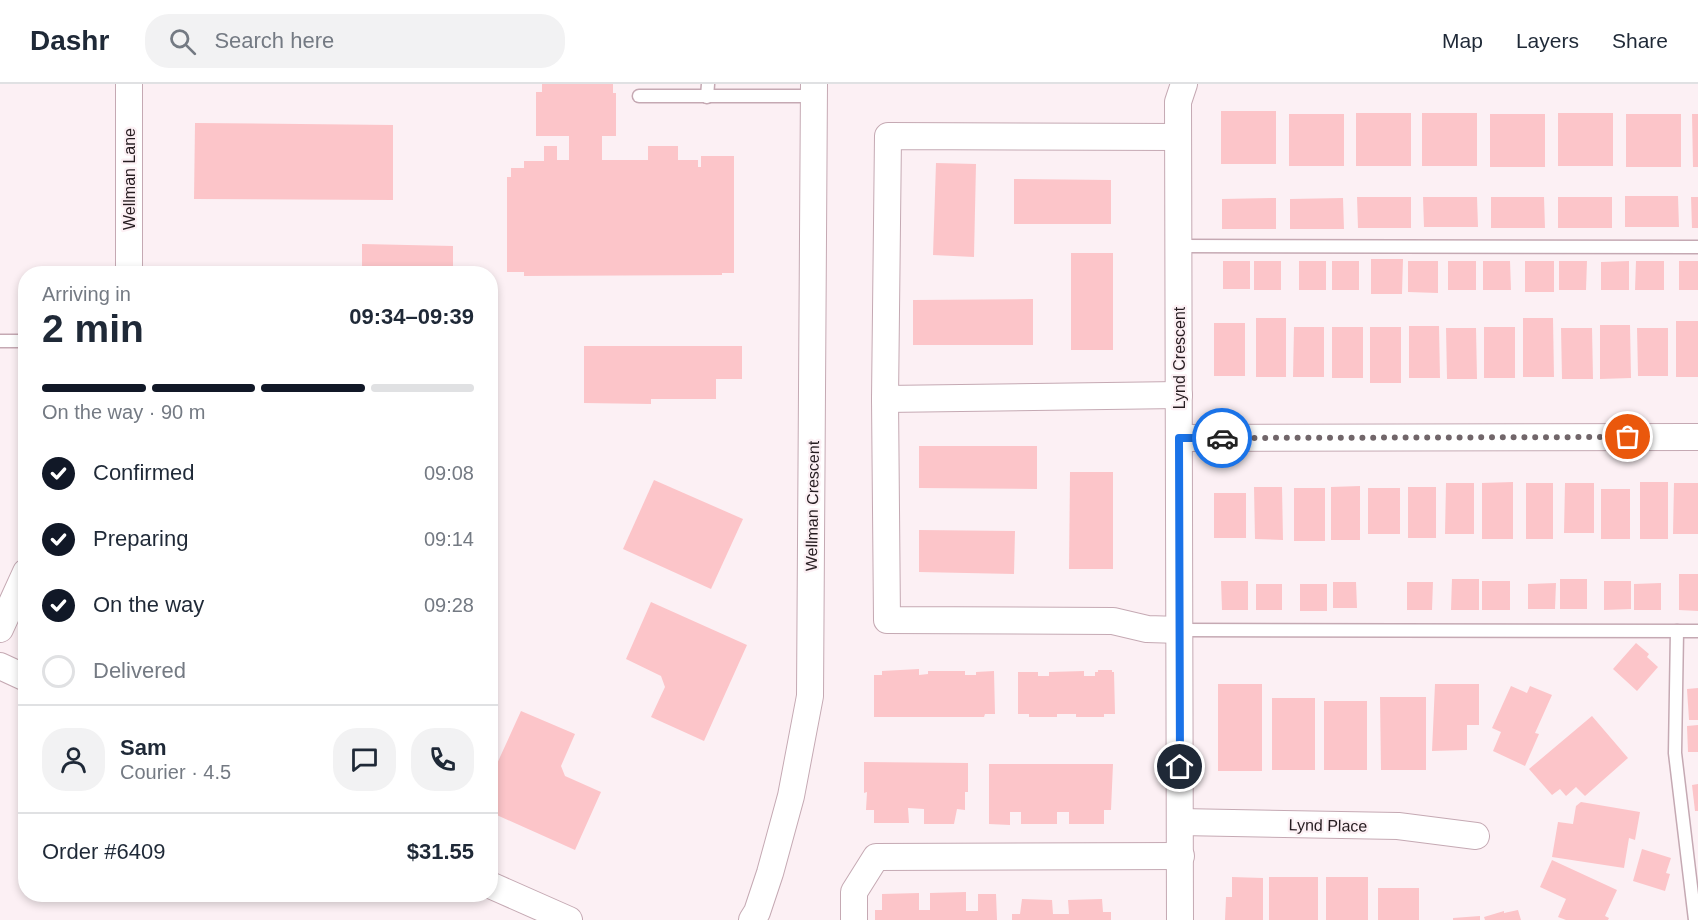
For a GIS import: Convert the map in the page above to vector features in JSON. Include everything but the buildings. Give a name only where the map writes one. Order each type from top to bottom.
[{"type":"street","name":"Wellman Lane","points":[[129,84],[129,266]]},
{"type":"street","name":"Lynd Crescent","points":[[1180,920],[1178,102],[1184,84]]},
{"type":"street","name":"Wellman Crescent","points":[[752,920],[757,912],[770,873],[791,796],[810,696],[814,90]]},
{"type":"street","points":[[1178,136],[888,136],[885,399],[887,621],[1113,621],[1147,630],[1180,630]]},
{"type":"street","points":[[885,399],[1179,395]]},
{"type":"street","points":[[1179,438],[1698,437]]},
{"type":"street","points":[[0,629],[18,590]]},
{"type":"street","points":[[0,666],[18,674]]},
{"type":"street","name":"Lynd Place","points":[[1180,822],[1398,826],[1476,836]]},
{"type":"street","points":[[854,920],[854,892],[876,857],[1181,856]]},
{"type":"street","points":[[498,889],[569,920]]},
{"type":"lane","points":[[639,96],[707,90],[814,90]]},
{"type":"lane","points":[[1179,246],[1698,248]]},
{"type":"lane","points":[[0,341],[18,341]]},
{"type":"lane","points":[[1180,630],[1698,631]]},
{"type":"lane","points":[[1677,631],[1676,753],[1695,920]]},
{"type":"way so far","points":[[1222,438],[1628,437]]},
{"type":"route","points":[[1180,767],[1179,438],[1222,438]]}]
